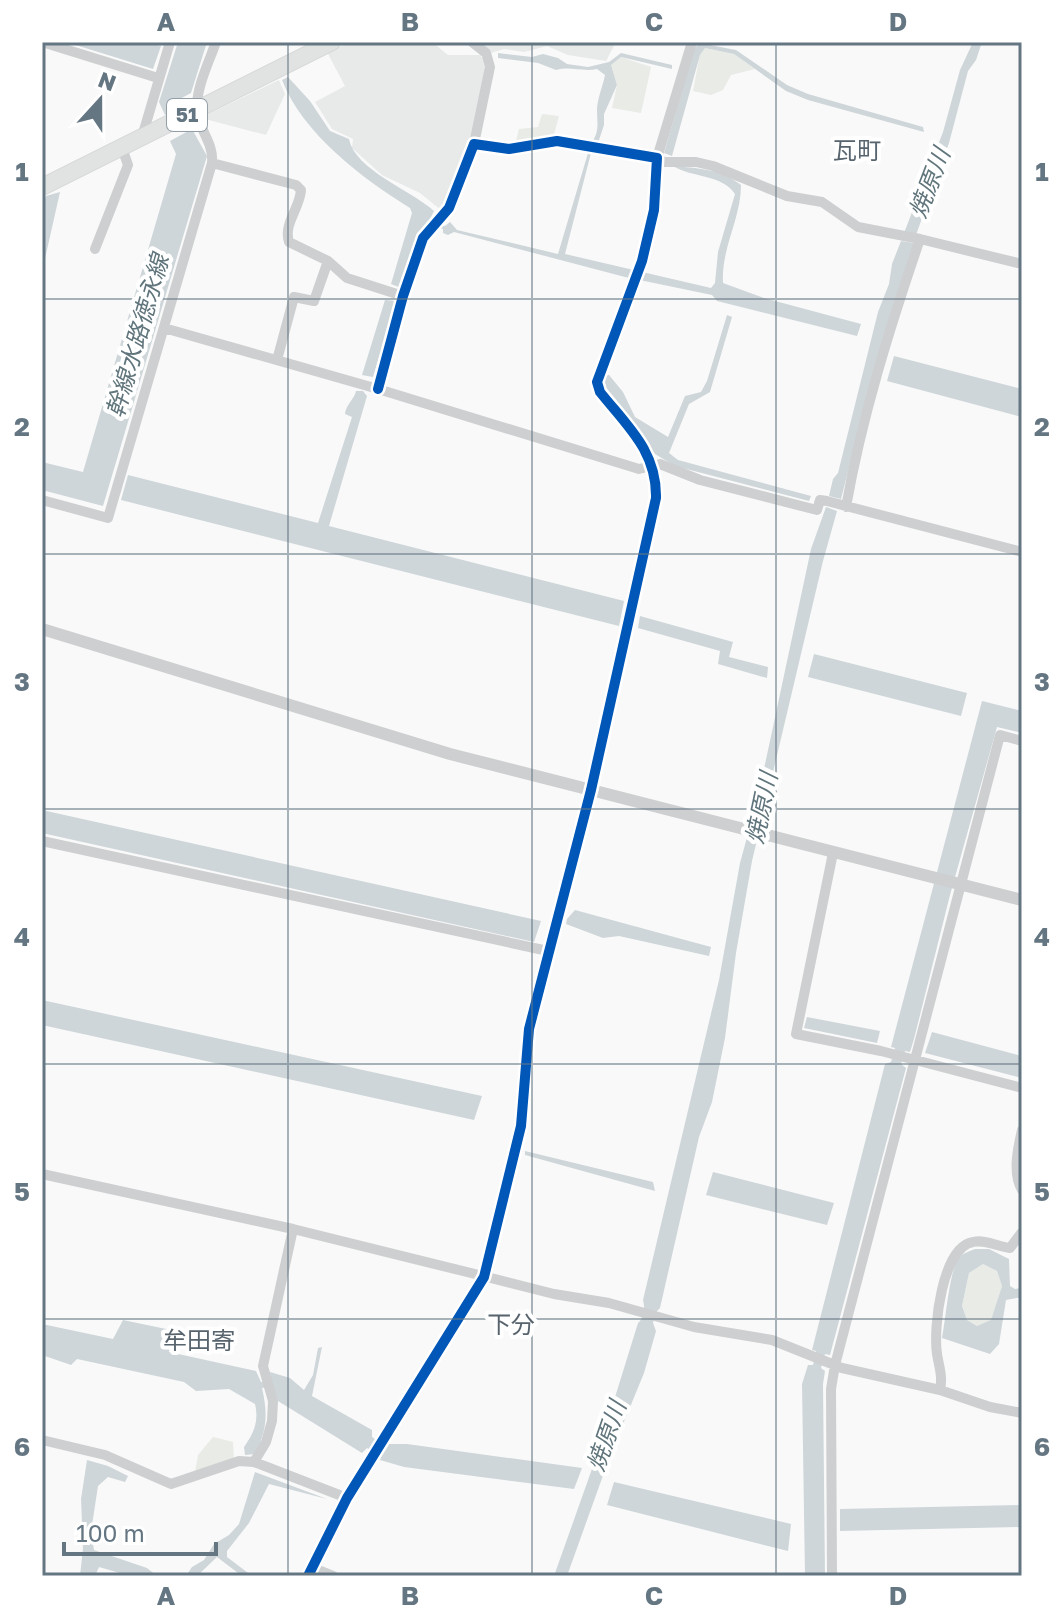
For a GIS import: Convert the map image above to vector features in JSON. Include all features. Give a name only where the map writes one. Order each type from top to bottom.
[{"type":"main road","name":"51","points":[[42,187],[332,42]]},
{"type":"street","points":[[42,42],[158,78]]},
{"type":"street","points":[[142,137],[170,42]]},
{"type":"street","points":[[42,500],[108,518],[212,163],[213,150],[201,128],[197,110],[216,42]]},
{"type":"street","points":[[378,389],[403,296],[423,238],[449,208],[474,144],[490,67],[486,53],[472,42]]},
{"type":"street","points":[[333,1576],[310,1572],[347,1498],[484,1277],[521,1126],[529,1029],[591,790],[656,498],[657,478],[649,455],[600,392],[597,382],[640,269],[654,210],[660,160],[692,42]]},
{"type":"street","points":[[474,144],[509,149],[557,141],[660,160],[713,166],[787,196],[822,202],[858,227],[1022,264]]},
{"type":"street","points":[[95,249],[128,165],[122,148]]},
{"type":"street","points":[[212,163],[296,185],[301,190],[301,196],[288,226],[287,238],[296,247],[328,261],[347,278],[403,296]]},
{"type":"street","points":[[844,507],[896,310],[920,239]]},
{"type":"street","points":[[277,360],[294,297],[314,301],[328,261]]},
{"type":"street","points":[[164,328],[378,389],[639,469],[660,464],[700,480],[817,510],[820,500],[827,501],[1022,552]]},
{"type":"street","points":[[42,629],[450,754],[1022,900]]},
{"type":"street","points":[[832,1576],[831,1389],[835,1365],[910,1059],[1000,735],[1022,741]]},
{"type":"street","points":[[42,841],[548,951]]},
{"type":"street","points":[[833,853],[796,1034],[1022,1088]]},
{"type":"street","points":[[1022,1130],[1017,1166],[1022,1190]]},
{"type":"street","points":[[42,1174],[293,1229],[554,1294],[609,1303],[694,1327],[772,1340],[835,1365],[1022,1413]]},
{"type":"street","points":[[254,1462],[266,1442],[272,1421],[273,1401],[263,1366],[293,1229]]},
{"type":"street","points":[[940,1390],[943,1374],[937,1353],[937,1318],[954,1254],[960,1247],[974,1241],[1010,1248],[1022,1232]]},
{"type":"street","points":[[42,1440],[105,1455],[171,1484],[239,1461],[254,1462],[347,1498]]},
{"type":"shaded area","points":[[350,42],[432,42],[448,55],[481,55],[485,69],[470,147],[441,210],[420,193],[382,175],[352,148],[353,139],[332,129],[315,102],[345,86],[327,52]]},
{"type":"shaded area","points":[[481,42],[616,42],[606,61],[568,55],[547,46],[524,52],[504,49],[491,53]]},
{"type":"shaded area","points":[[705,48],[734,54],[755,69],[731,75],[723,90],[711,95],[693,91],[700,54]]},
{"type":"shaded area","points":[[621,57],[651,67],[641,113],[612,108],[617,85],[611,65]]},
{"type":"shaded area","points":[[279,80],[285,94],[266,135],[205,119],[206,115]]},
{"type":"shaded area","points":[[542,114],[559,116],[553,138],[515,145],[519,129],[538,127]]},
{"type":"shaded area","points":[[983,1264],[997,1271],[1002,1286],[991,1321],[977,1326],[967,1320],[962,1306],[969,1273]]},
{"type":"shaded area","points":[[213,1437],[233,1442],[234,1460],[195,1472],[198,1455]]},
{"type":"water","points":[[66,42],[147,42],[161,46],[153,69]]},
{"type":"water","points":[[178,42],[207,42],[191,93],[178,100],[176,109],[165,115],[159,102]]},
{"type":"water","name":"焼原川","points":[[973,42],[982,42],[976,60],[968,71],[949,143],[916,235],[904,233],[943,132],[960,70]]},
{"type":"water","points":[[699,43],[736,50],[787,85],[808,94],[923,127],[924,132],[808,100],[786,91],[734,54],[705,48],[700,55],[672,156],[664,153],[694,49]]},
{"type":"water","points":[[498,53],[532,57],[543,54],[567,64],[588,67],[609,62],[621,53],[672,65],[672,69],[621,57],[611,65],[617,85],[604,114],[598,143],[592,149],[565,254],[711,288],[715,283],[718,252],[735,194],[722,183],[673,166],[717,172],[741,185],[738,210],[725,258],[723,283],[764,298],[861,324],[857,336],[717,301],[712,295],[625,277],[454,232],[448,235],[443,233],[443,229],[426,225],[417,233],[401,288],[391,284],[412,213],[410,208],[354,169],[319,136],[291,100],[282,80],[288,77],[310,101],[330,131],[349,139],[353,150],[372,170],[434,211],[430,219],[432,222],[445,226],[450,222],[457,230],[558,254],[597,131],[597,106],[605,75],[597,69],[556,70],[538,63],[498,58]]},
{"type":"water","name":"幹線水路徳永線","points":[[192,129],[207,156],[103,506],[42,490],[42,462],[83,472],[176,154],[170,141]]},
{"type":"water","points":[[60,192],[42,272],[42,210],[46,196]]},
{"type":"water","points":[[901,241],[914,243],[872,377],[841,499],[829,496],[833,479],[838,473],[878,312]]},
{"type":"water","points":[[385,300],[396,301],[373,377],[362,375]]},
{"type":"water","points":[[727,315],[732,317],[710,392],[689,404],[669,453],[678,460],[811,496],[809,501],[675,466],[655,454],[606,390],[604,375],[609,375],[623,392],[635,417],[668,437],[685,396],[701,392],[707,381]]},
{"type":"water","points":[[894,356],[1022,389],[1022,417],[887,381]]},
{"type":"water","points":[[356,391],[363,391],[367,396],[329,526],[624,601],[619,626],[121,500],[128,475],[318,523],[352,417],[345,414]]},
{"type":"water","name":"焼原川","points":[[826,507],[837,511],[752,861],[712,1102],[699,1137],[660,1308],[653,1323],[656,1331],[644,1373],[567,1576],[554,1576],[643,1315],[643,1300],[719,980],[740,863],[758,797],[811,549]]},
{"type":"water","points":[[640,616],[733,642],[729,657],[768,667],[767,678],[718,664],[720,651],[638,628]]},
{"type":"water","points":[[814,654],[967,693],[961,716],[808,677]]},
{"type":"water","points":[[982,701],[1022,711],[1022,733],[997,727],[914,1039],[910,1052],[905,1051],[901,1064],[906,1068],[830,1355],[825,1354],[821,1368],[825,1371],[825,1576],[805,1576],[802,1384],[808,1365],[813,1365],[816,1351],[812,1350],[885,1064],[891,1062],[895,1048],[891,1047]]},
{"type":"water","points":[[42,810],[541,921],[534,942],[42,833]]},
{"type":"water","points":[[575,910],[711,947],[709,956],[619,936],[603,938],[566,924]]},
{"type":"water","points":[[42,1000],[482,1096],[474,1120],[42,1025]]},
{"type":"water","points":[[807,1017],[880,1031],[877,1043],[804,1028]]},
{"type":"water","points":[[932,1032],[1022,1056],[1022,1078],[925,1053]]},
{"type":"water","points":[[525,1151],[653,1182],[655,1191],[525,1155]]},
{"type":"water","points":[[713,1172],[834,1203],[827,1225],[706,1195]]},
{"type":"water","points":[[975,1249],[989,1249],[1009,1259],[1010,1286],[1022,1288],[1022,1297],[1006,1300],[999,1344],[990,1354],[942,1338],[955,1266],[961,1255]],"holes":[[[983,1264],[997,1271],[1002,1286],[991,1320],[977,1326],[967,1320],[962,1306],[969,1273]]]},
{"type":"water","points":[[123,1320],[171,1330],[169,1352],[256,1371],[261,1382],[271,1381],[270,1372],[290,1378],[304,1390],[313,1375],[318,1348],[322,1347],[312,1396],[372,1430],[372,1437],[386,1447],[388,1444],[407,1444],[582,1468],[574,1489],[404,1467],[380,1460],[381,1457],[367,1448],[362,1453],[278,1401],[273,1386],[262,1388],[266,1414],[262,1437],[255,1454],[245,1455],[244,1447],[256,1421],[255,1404],[229,1389],[196,1391],[184,1382],[77,1359],[71,1365],[42,1355],[42,1324],[113,1339]]},
{"type":"water","points":[[87,1460],[128,1476],[125,1482],[108,1477],[98,1486],[91,1532],[94,1550],[147,1568],[157,1576],[130,1576],[99,1567],[95,1576],[80,1576],[83,1548],[81,1499]]},
{"type":"water","points":[[255,1472],[327,1499],[269,1484],[249,1523],[227,1551],[227,1557],[252,1576],[242,1576],[217,1557],[197,1576],[186,1576],[192,1567],[204,1560],[214,1544],[239,1524]]},
{"type":"water","points":[[614,1482],[791,1524],[788,1551],[607,1505]]},
{"type":"water","points":[[1022,1505],[1022,1527],[840,1531],[840,1509]]},
{"type":"cycle path","points":[[308,1576],[347,1498],[484,1277],[521,1126],[529,1029],[591,790],[656,498],[655,481],[646,453],[600,392],[597,382],[642,261],[654,210],[657,158],[557,141],[509,149],[474,144],[449,208],[423,238],[403,296],[378,389]]},
{"type":"district","name":"瓦町","points":[[857,151]]},
{"type":"district","name":"下分","points":[[511,1325]]},
{"type":"district","name":"牟田寄","points":[[199,1341]]}]
